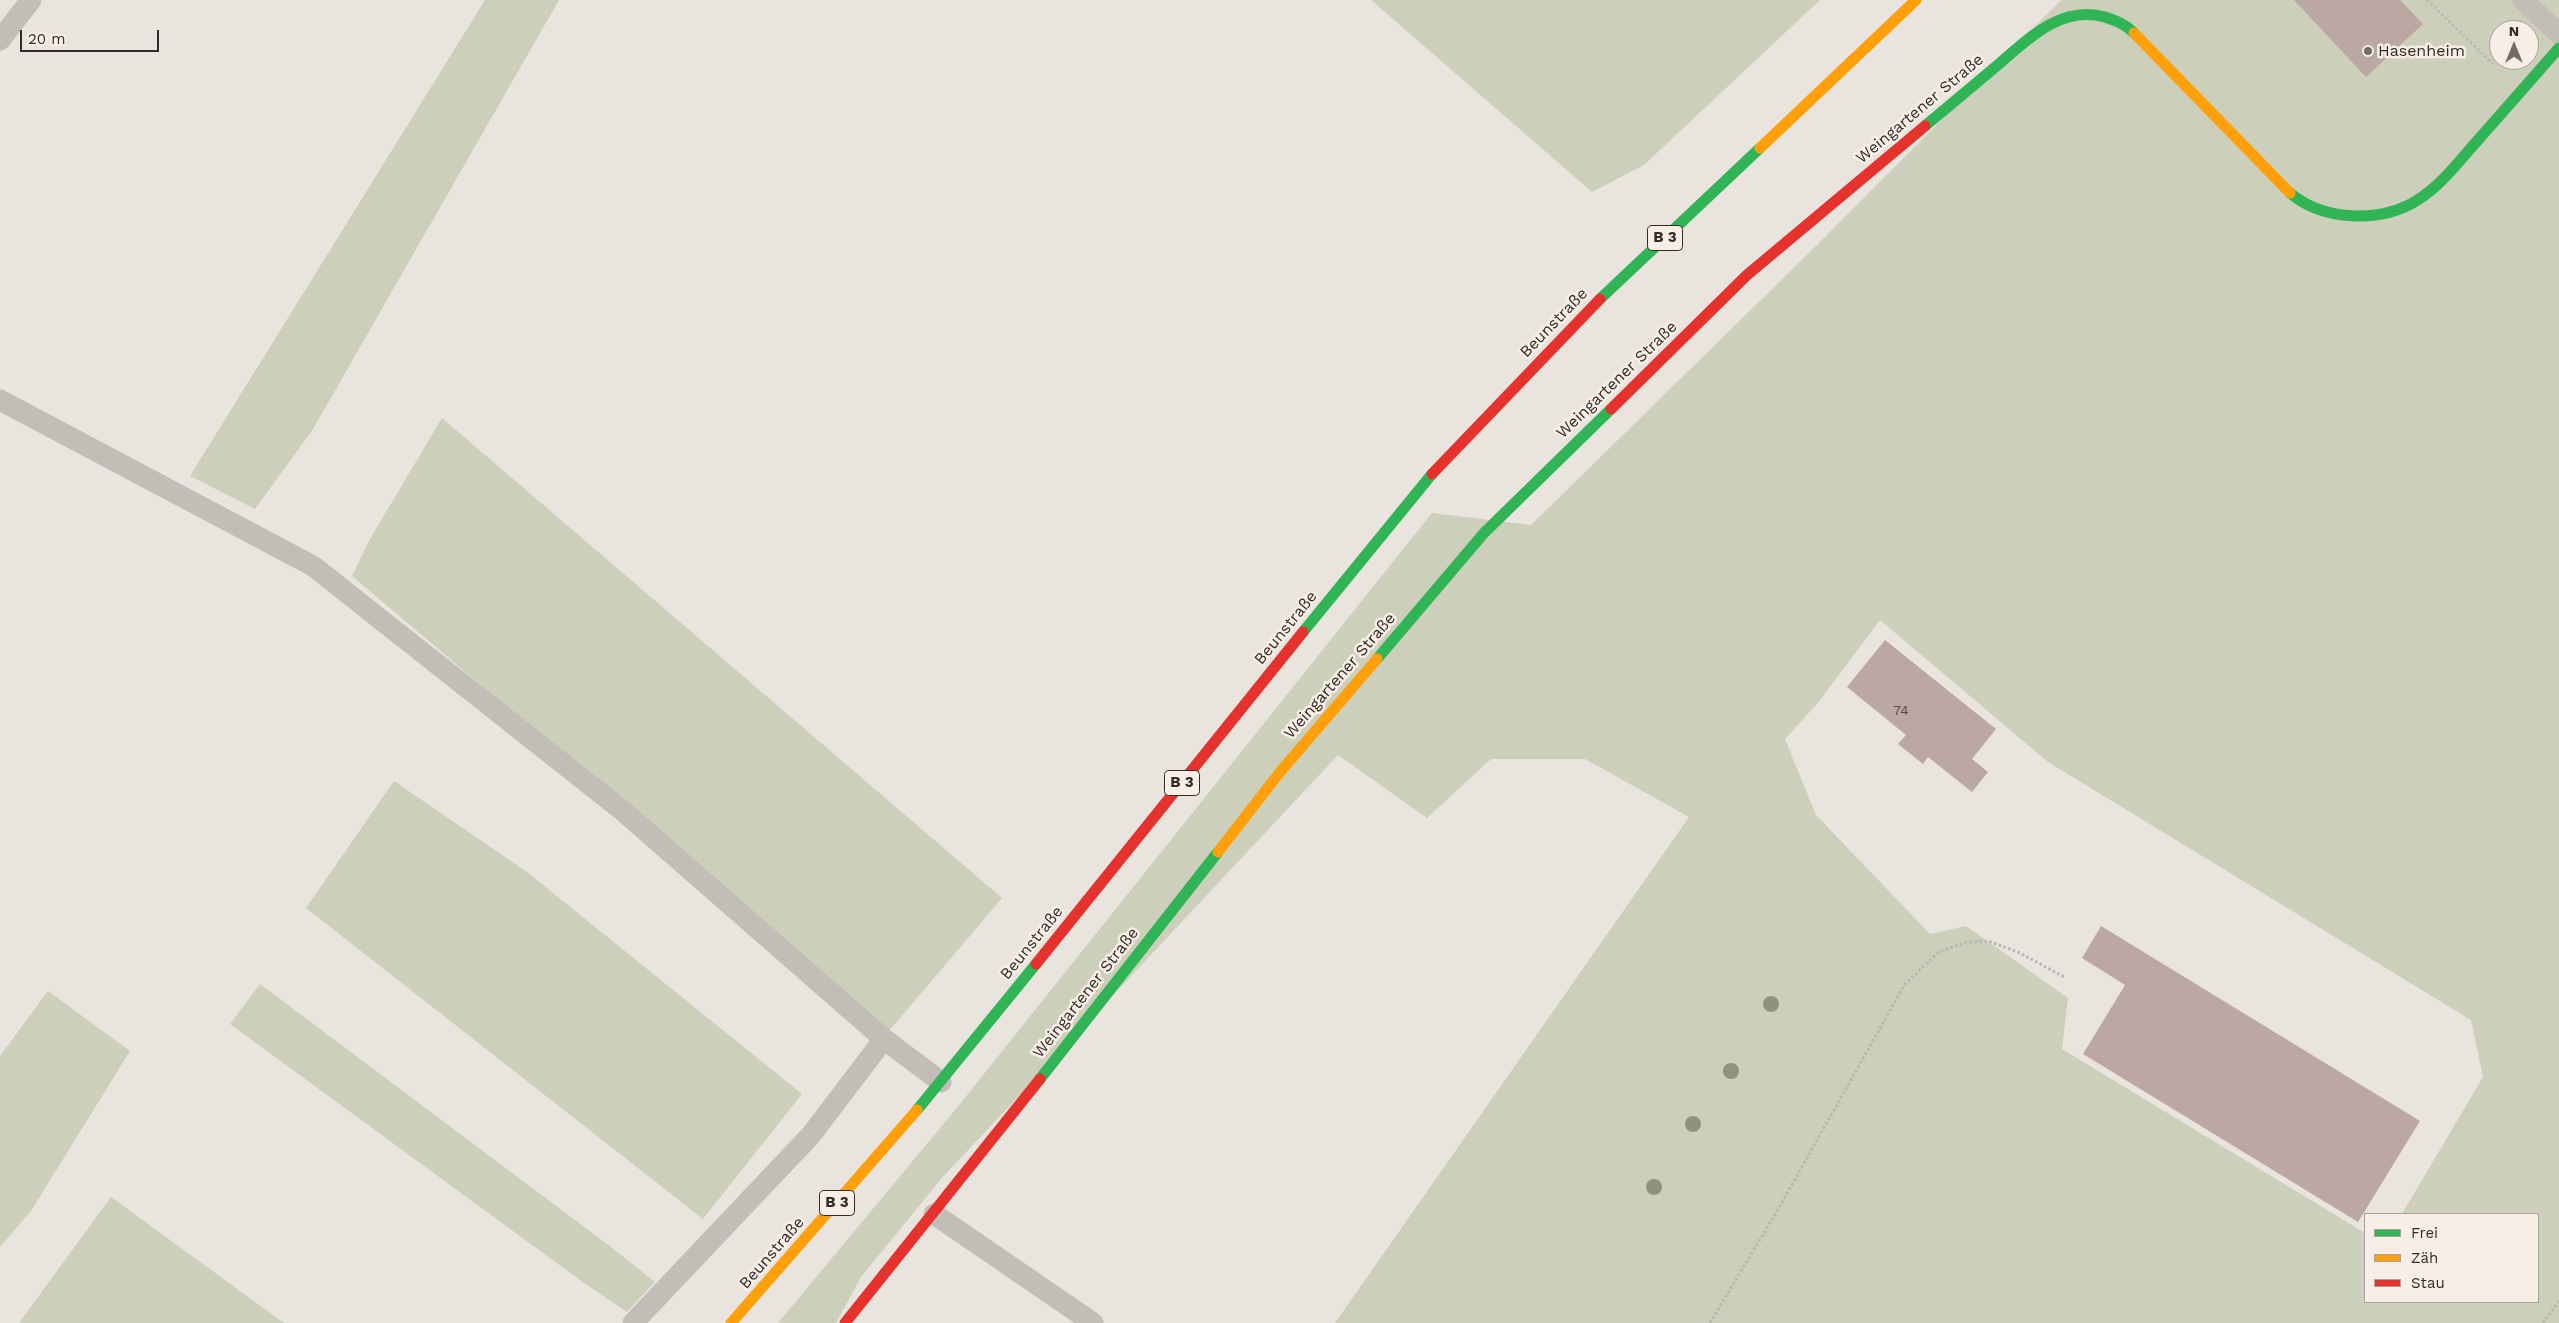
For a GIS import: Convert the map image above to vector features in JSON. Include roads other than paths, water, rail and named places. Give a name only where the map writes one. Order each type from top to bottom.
[{"type":"street","name":"Beunstraße","points":[[731,1323],[941,1082],[1422,484],[1599,300],[1916,0]]},
{"type":"street","name":"Weingartener Straße","points":[[845,1323],[934,1214],[1280,772],[1484,532],[1747,275],[2038,31],[2059,18],[2082,13],[2103,15],[2126,25],[2283,187],[2298,200],[2323,211],[2354,216],[2384,214],[2415,202],[2440,183],[2559,48]]},
{"type":"lane","points":[[0,40],[31,0]]},
{"type":"lane","points":[[2523,0],[2559,34]]},
{"type":"lane","points":[[0,400],[313,566],[623,811],[884,1039],[941,1082]]},
{"type":"lane","points":[[633,1323],[811,1135],[884,1039]]},
{"type":"lane","points":[[934,1214],[1093,1323]]},
{"type":"place","name":"Hasenheim","points":[[2368,51]]}]
